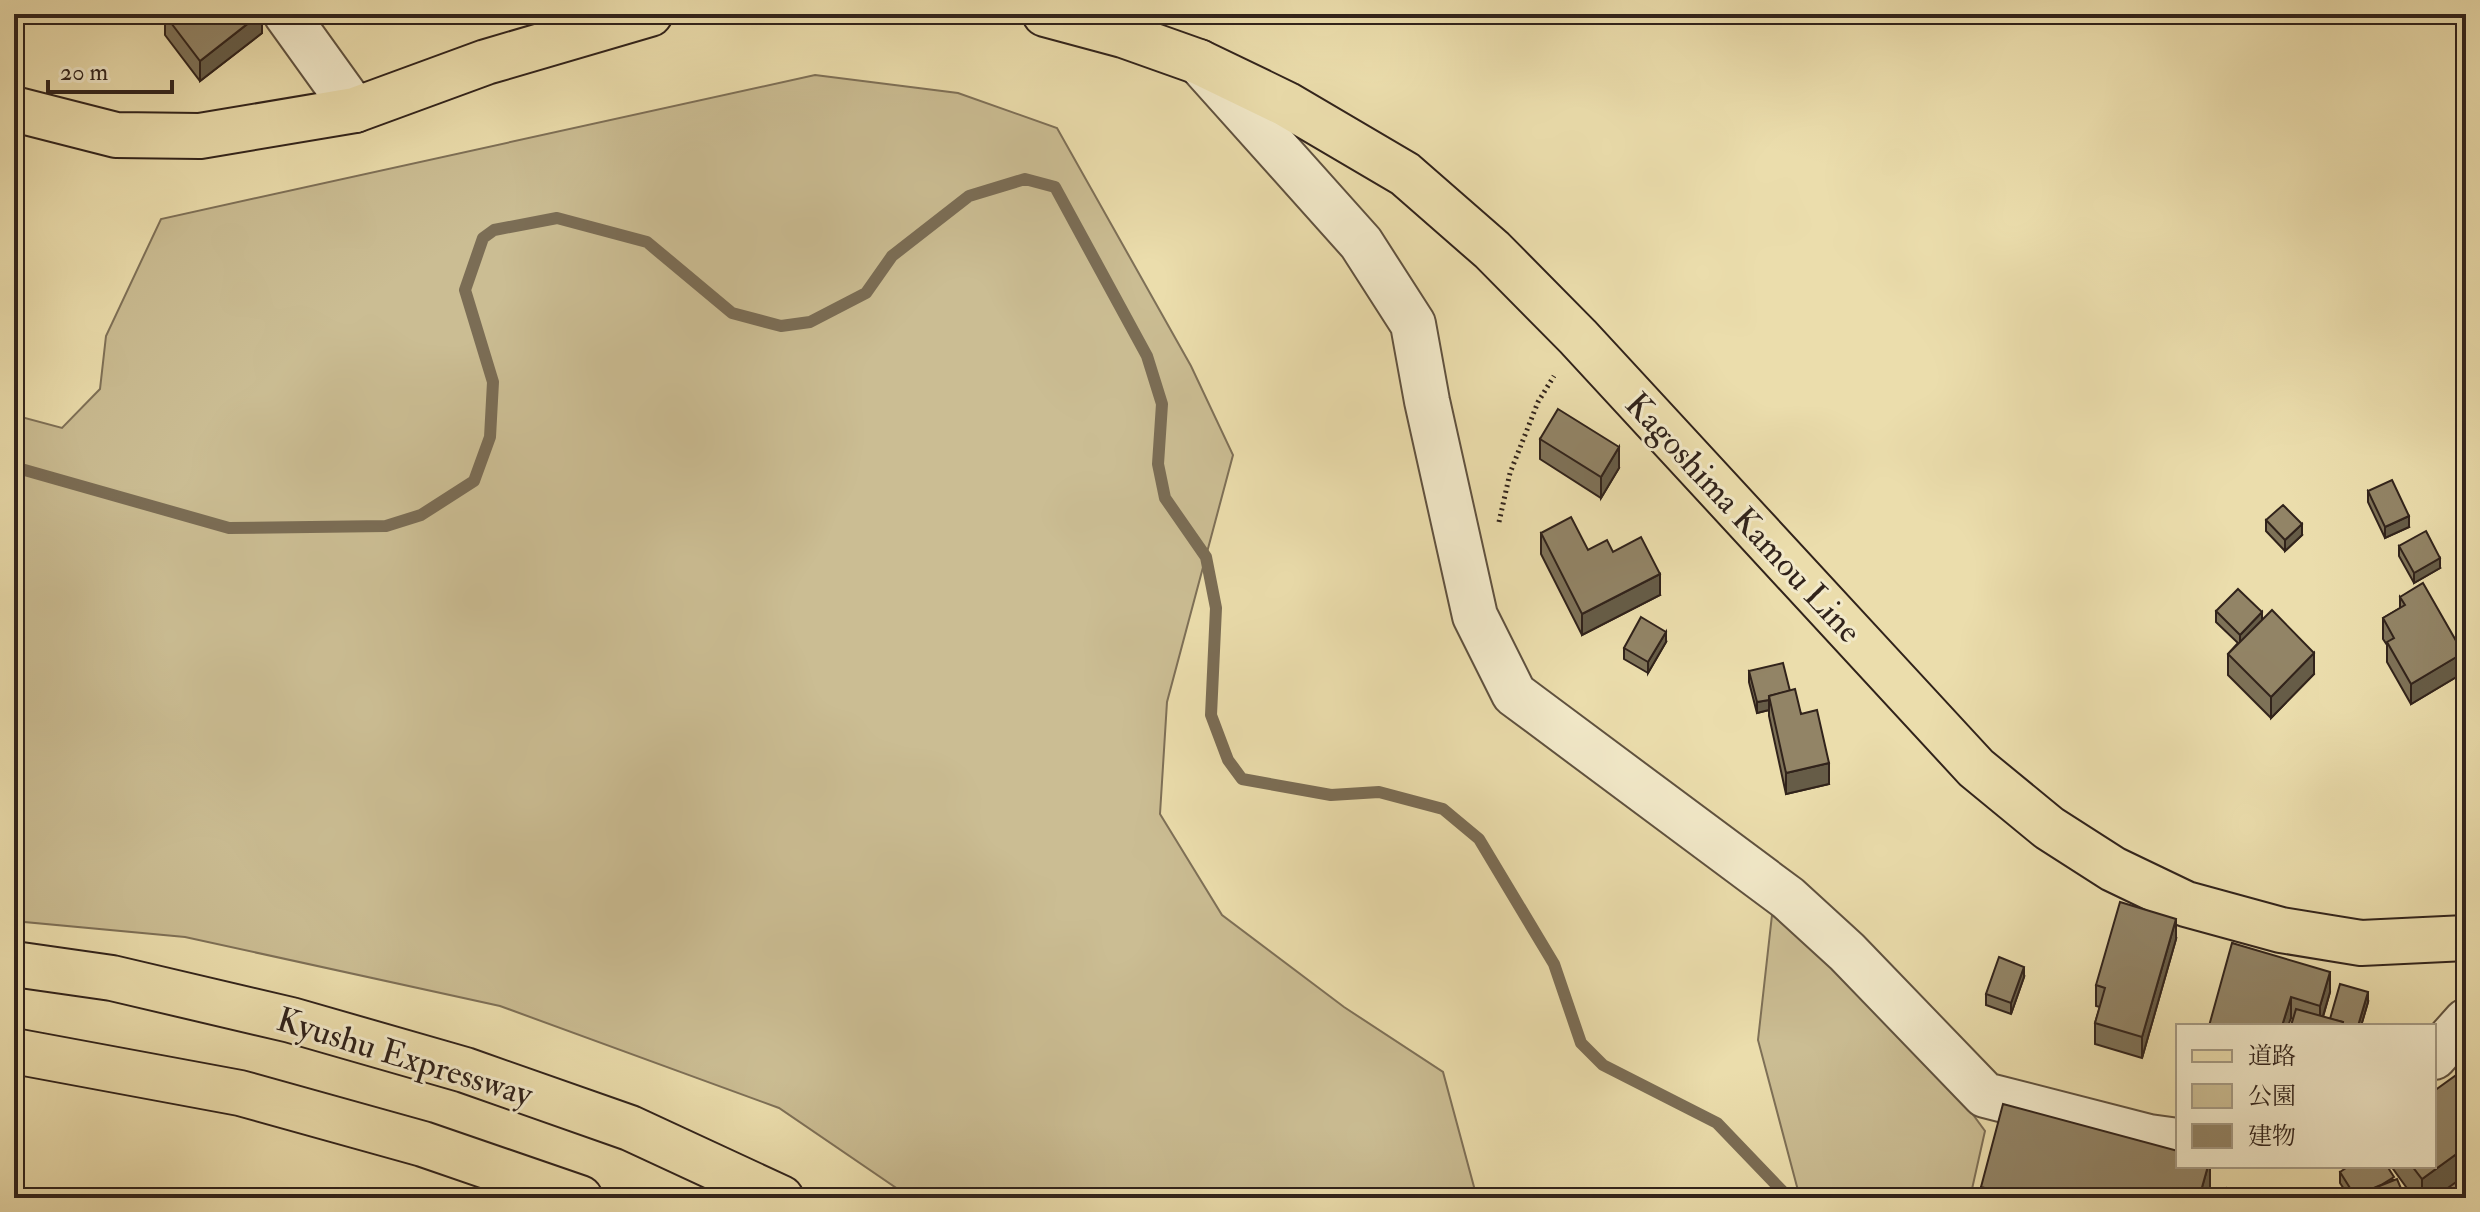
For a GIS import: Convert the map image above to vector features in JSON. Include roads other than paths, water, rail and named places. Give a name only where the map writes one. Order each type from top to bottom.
[{"type":"main road","points":[[14,109],[116,135],[200,136],[355,110],[486,62],[650,14]]},
{"type":"main road","name":"Kagoshima Kamou Line","points":[[1057,15],[1199,62],[1286,104],[1405,174],[1492,250],[1578,337],[1976,768],[2049,828],[2113,869],[2186,904],[2281,930],[2361,943],[2466,938]]},
{"type":"main road","name":"Kyushu Expressway","points":[[14,964],[112,978],[276,1016],[465,1070],[630,1128],[781,1198]]},
{"type":"main road","points":[[14,1051],[39,1053],[240,1093],[423,1144],[580,1198]]},
{"type":"street","points":[[286,14],[355,110]]},
{"type":"street","points":[[1199,62],[1361,243],[1413,324],[1475,616],[1514,694],[1788,898],[1847,952],[1985,1095],[2149,1137],[2176,1141]]},
{"type":"street","points":[[2436,1055],[2466,1021]]},
{"type":"waterway","points":[[14,467],[229,528],[386,526],[421,515],[474,481],[490,437],[493,382],[465,290],[483,238],[494,230],[557,218],[647,242],[732,313],[781,326],[810,322],[866,293],[892,256],[969,196],[1025,179],[1055,187],[1147,356],[1162,404],[1158,464],[1165,498],[1206,557],[1216,608],[1211,715],[1228,760],[1242,779],[1331,795],[1379,792],[1443,809],[1479,839],[1554,964],[1581,1043],[1603,1065],[1717,1123],[1789,1198]]}]
